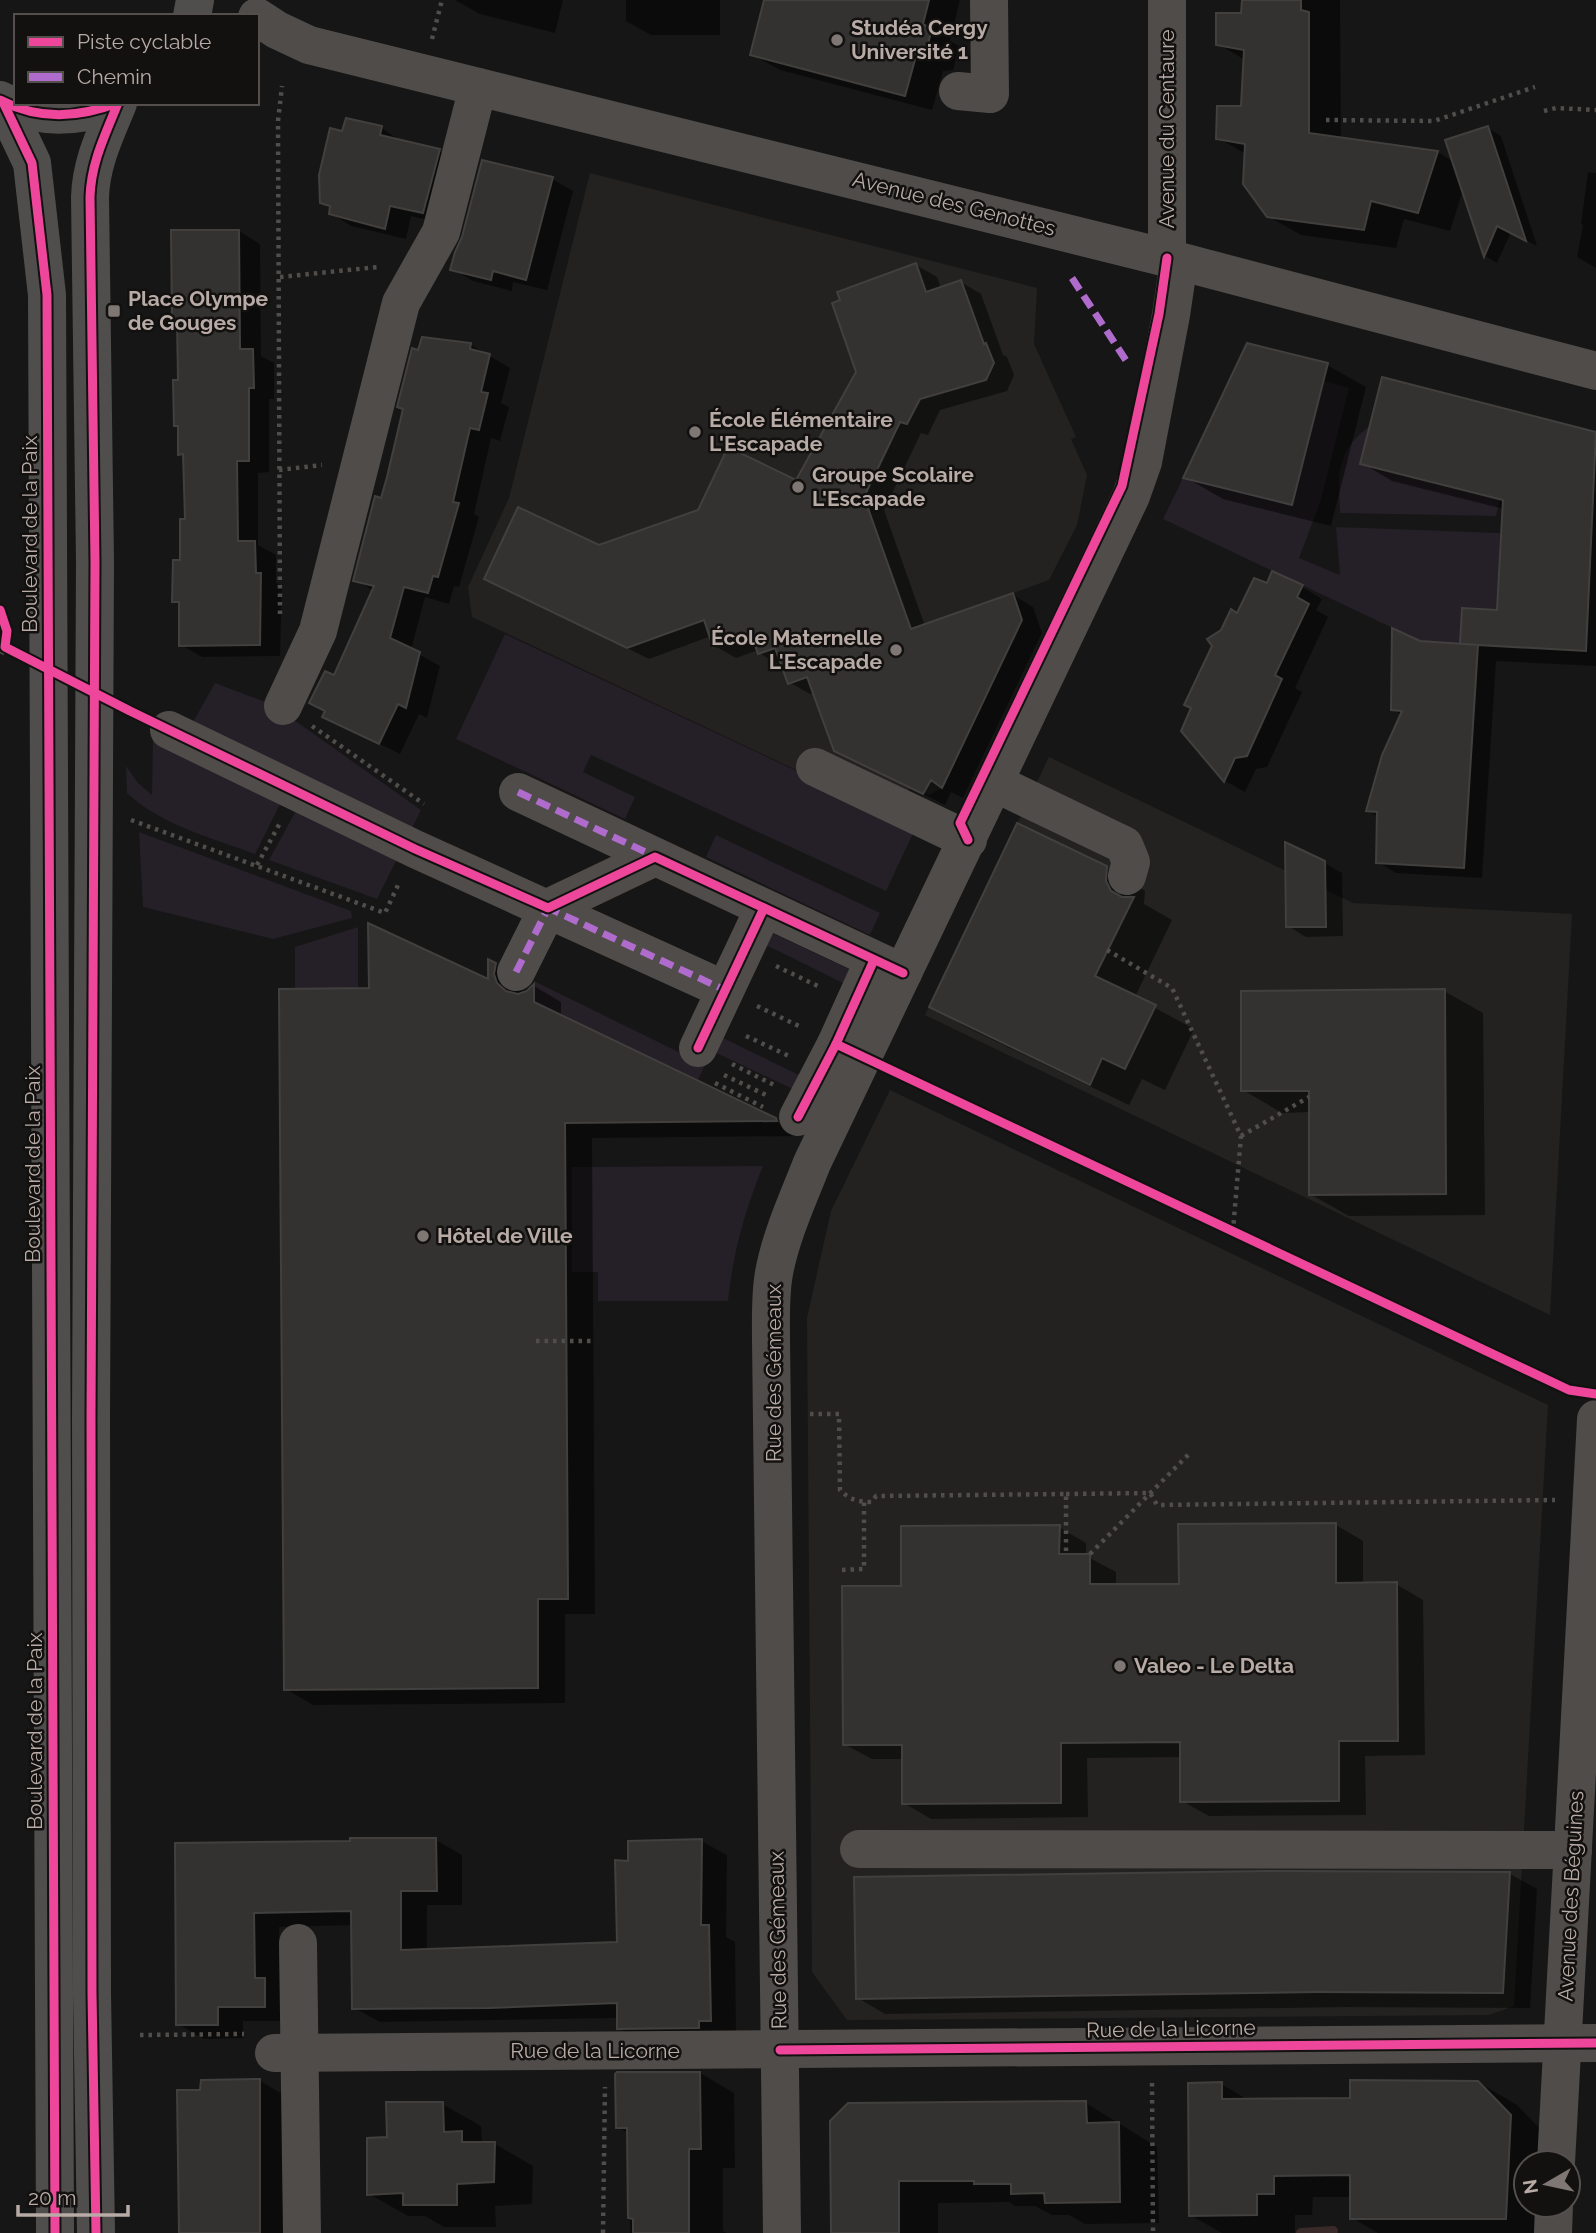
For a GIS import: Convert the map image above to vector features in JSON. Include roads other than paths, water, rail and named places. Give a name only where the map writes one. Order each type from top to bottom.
[{"type":"main road","name":"Boulevard de la Paix","points":[[2,101],[32,163],[47,295],[55,2233]]},
{"type":"main road","points":[[14,105],[35,112],[60,115],[84,113],[111,105]]},
{"type":"main road","points":[[96,2233],[92,1993],[91,1404],[95,548],[90,197],[92,170],[97,152],[117,105]]},
{"type":"street","name":"Avenue des Genottes","points":[[235,0],[253,14]]},
{"type":"street","points":[[958,91],[990,94],[989,0]]},
{"type":"street","name":"Avenue du Centaure","points":[[1167,0],[1173,259]]},
{"type":"street","name":"Avenue des Genottes","points":[[259,18],[309,45],[1173,259],[1596,371]]},
{"type":"street","name":"Avenue des Genottes","points":[[259,52],[309,45]]},
{"type":"street","points":[[283,706],[318,631],[401,303],[441,232],[478,87]]},
{"type":"street","name":"Rue des Gémeaux","points":[[782,2233],[771,1292],[778,1254],[812,1163],[836,1044],[889,966],[968,840],[1131,496],[1143,462],[1171,315],[1173,259]]},
{"type":"street","points":[[169,730],[415,849],[737,996]]},
{"type":"street","points":[[816,767],[968,840]]},
{"type":"street","points":[[995,783],[1124,845],[1131,862],[1127,876]]},
{"type":"street","points":[[518,792],[889,966]]},
{"type":"street","points":[[516,972],[548,908],[656,857]]},
{"type":"street","points":[[708,1066],[737,996],[764,908]]},
{"type":"street","points":[[785,1106],[836,1044]]},
{"type":"street","name":"Avenue des Béguines","points":[[1559,2149],[1580,2043],[1573,1850],[1588,1724],[1596,1419]]},
{"type":"street","points":[[859,1849],[1573,1850]]},
{"type":"street","points":[[298,1943],[287,2053],[302,2233]]},
{"type":"street","name":"Rue de la Licorne","points":[[287,2053],[1580,2043]]},
{"type":"waterway","points":[[1301,2233],[1333,2231]]},
{"type":"place","name":"Studéa Cergy Université 1","points":[[837,40]]},
{"type":"place","name":"Place Olympe de Gouges","points":[[114,311]]},
{"type":"place","name":"École Élémentaire L'Escapade","points":[[695,432]]},
{"type":"place","name":"Groupe Scolaire L'Escapade","points":[[798,487]]},
{"type":"place","name":"École Maternelle L'Escapade","points":[[896,650]]},
{"type":"place","name":"Hôtel de Ville","points":[[423,1236]]},
{"type":"place","name":"Valeo - Le Delta","points":[[1120,1666]]}]
